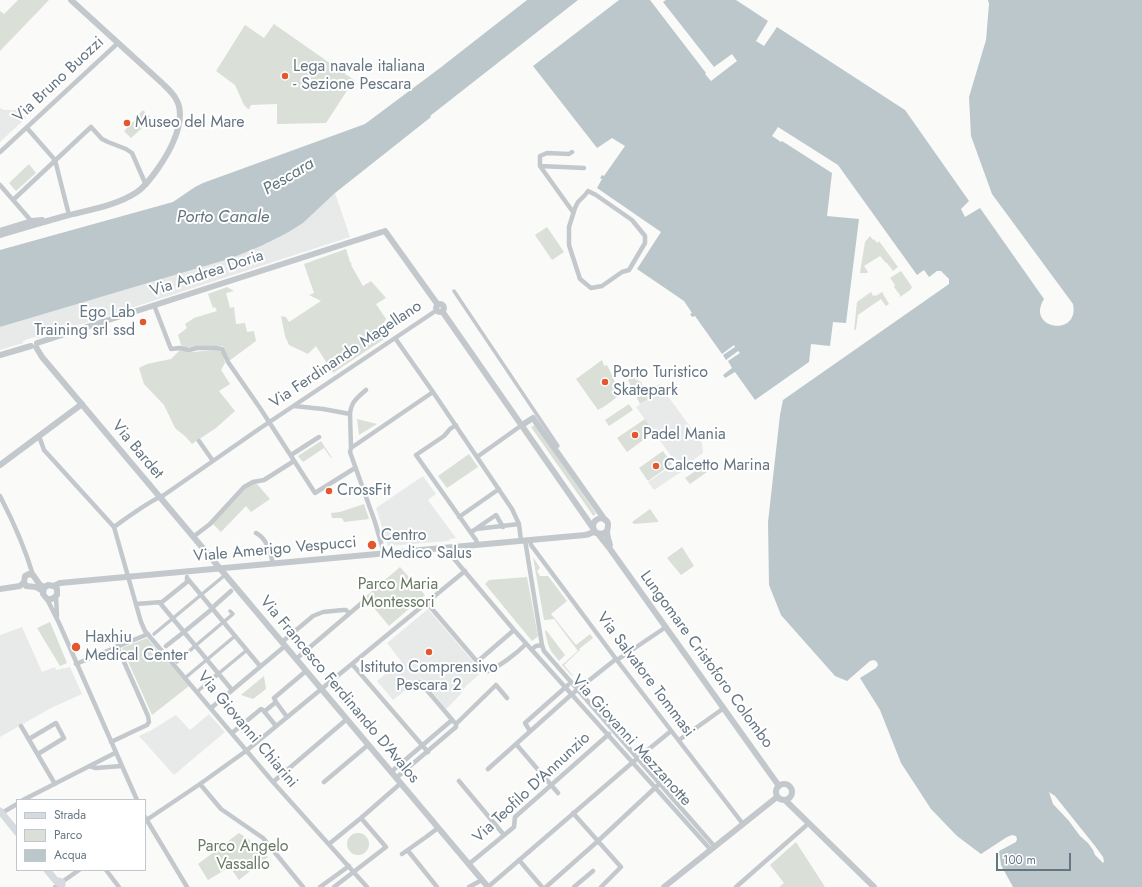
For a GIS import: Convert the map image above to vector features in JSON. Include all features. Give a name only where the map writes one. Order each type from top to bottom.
[{"type":"main road","points":[[1,813],[16,831]]},
{"type":"main road","points":[[48,871],[58,885]]},
{"type":"street","points":[[0,231],[108,205],[123,200],[138,192],[146,185],[168,151],[178,131],[180,108],[177,100],[171,92],[71,0]]},
{"type":"street","name":"Via Bruno Buozzi","points":[[0,152],[118,43]]},
{"type":"street","points":[[14,200],[91,127],[102,139],[132,153],[146,185]]},
{"type":"street","points":[[27,128],[55,160],[69,215]]},
{"type":"street","points":[[572,152],[569,154],[547,152],[540,156],[540,166],[573,212]]},
{"type":"street","points":[[540,166],[584,168]]},
{"type":"street","points":[[0,185],[14,200],[32,224]]},
{"type":"street","points":[[588,191],[632,220],[645,236],[646,243],[628,270],[622,272],[602,286],[591,288],[582,282],[569,245],[568,227],[573,212],[578,202],[588,191]]},
{"type":"street","points":[[0,235],[32,224]]},
{"type":"street","name":"Via Andrea Doria","points":[[0,354],[34,345],[385,231]]},
{"type":"street","name":"Lungomare Cristoforo Colombo","points":[[385,231],[595,531],[610,549],[779,786]]},
{"type":"street","points":[[454,291],[558,446]]},
{"type":"street","points":[[154,305],[171,349],[180,348],[189,350],[197,348],[221,348],[228,362],[269,423]]},
{"type":"street","name":"Via Ferdinando Magellano","points":[[114,527],[143,506],[164,495],[439,309]]},
{"type":"street","name":"Via Giovanni Mezzanotte","points":[[395,338],[456,425],[512,509],[525,540],[544,651],[638,758],[713,848]]},
{"type":"street","name":"Via Bardet","points":[[34,345],[42,357],[220,568]]},
{"type":"street","points":[[366,390],[350,407],[350,452],[375,522],[384,553]]},
{"type":"street","points":[[351,448],[433,392]]},
{"type":"street","points":[[0,465],[82,404]]},
{"type":"street","points":[[294,406],[323,409],[350,416]]},
{"type":"street","points":[[477,457],[533,418],[605,520],[609,526],[607,531],[603,534],[595,531],[594,522],[603,518],[605,520]]},
{"type":"street","name":"Via Ferdinando Magellano","points":[[269,423],[292,455],[294,461],[315,493],[355,468]]},
{"type":"street","points":[[456,425],[444,436],[416,455],[471,532],[478,545]]},
{"type":"street","points":[[39,436],[44,450],[114,527]]},
{"type":"street","points":[[292,455],[319,436]]},
{"type":"street","points":[[199,441],[213,461]]},
{"type":"street","points":[[193,537],[210,524],[240,490],[253,482],[264,480],[294,461]]},
{"type":"street","points":[[459,517],[499,489]]},
{"type":"street","points":[[0,496],[14,526],[33,575],[44,590],[44,595],[59,623],[137,799]]},
{"type":"street","points":[[471,532],[496,515],[503,527]]},
{"type":"street","points":[[476,529],[519,524]]},
{"type":"street","name":"Via Giovanni Chiarini","points":[[114,527],[142,625],[148,634],[246,751],[368,887]]},
{"type":"street","name":"Viale Amerigo Vespucci","points":[[54,586],[60,583],[187,574],[220,568],[585,535],[595,531]]},
{"type":"street","name":"Lungomare Cristoforo Colombo","points":[[607,531],[610,549]]},
{"type":"street","points":[[256,533],[261,536],[271,555],[273,564]]},
{"type":"street","name":"Via Salvatore Tommasi","points":[[525,540],[531,545],[616,660],[744,824]]},
{"type":"street","name":"Via Giovanni Mezzanotte","points":[[448,548],[450,554],[526,644],[655,788],[713,848]]},
{"type":"street","points":[[0,589],[22,585],[29,569],[29,562]]},
{"type":"street","name":"Via Francesco Ferdinando D'Avalos","points":[[220,568],[488,887]]},
{"type":"street","points":[[187,887],[146,820],[246,751],[465,572]]},
{"type":"street","points":[[187,574],[212,608],[260,666]]},
{"type":"street","points":[[160,603],[187,582],[187,574]]},
{"type":"street","points":[[154,634],[225,574]]},
{"type":"street","points":[[26,575],[33,575]]},
{"type":"street","points":[[24,582],[28,586],[44,590]]},
{"type":"street","points":[[44,590],[49,585],[54,586],[57,591],[57,615],[59,623]]},
{"type":"street","points":[[166,646],[231,591]]},
{"type":"street","points":[[47,599],[52,599],[56,596]]},
{"type":"street","points":[[296,659],[363,602]]},
{"type":"street","points":[[136,604],[160,603],[232,690]]},
{"type":"street","points":[[427,603],[486,672],[491,670],[526,644]]},
{"type":"street","points":[[211,708],[260,666],[313,616],[323,612],[343,610],[346,610],[349,613]]},
{"type":"street","points":[[177,662],[233,614],[230,611]]},
{"type":"street","points":[[488,769],[577,689],[616,660],[666,627]]},
{"type":"street","points":[[477,662],[514,630]]},
{"type":"street","points":[[76,664],[148,634]]},
{"type":"street","points":[[185,678],[235,636]]},
{"type":"street","points":[[532,649],[542,644]]},
{"type":"street","points":[[111,742],[147,725],[149,722],[117,646]]},
{"type":"street","points":[[197,692],[247,650]]},
{"type":"street","points":[[352,664],[428,752]]},
{"type":"street","points":[[287,717],[274,700],[274,697],[306,671]]},
{"type":"street","points":[[420,682],[456,724]]},
{"type":"street","points":[[530,731],[525,723],[571,682]]},
{"type":"street","points":[[329,844],[361,818],[428,752],[456,727],[456,724],[496,685],[507,698]]},
{"type":"street","points":[[265,711],[276,702]]},
{"type":"street","points":[[678,740],[724,708]]},
{"type":"street","points":[[232,733],[262,709],[276,726]]},
{"type":"street","points":[[273,782],[347,719]]},
{"type":"street","points":[[391,772],[452,720]]},
{"type":"street","points":[[29,739],[56,723],[64,738],[38,754]]},
{"type":"street","points":[[21,726],[55,784]]},
{"type":"street","name":"Via Teofilo D'Annunzio","points":[[469,864],[514,827],[515,817],[614,731]]},
{"type":"street","points":[[488,887],[671,731]]},
{"type":"street","points":[[516,744],[558,793]]},
{"type":"street","points":[[324,782],[368,745]]},
{"type":"street","points":[[25,799],[116,753]]},
{"type":"street","points":[[89,766],[96,768],[121,766]]},
{"type":"street","points":[[459,781],[504,835]]},
{"type":"street","points":[[200,784],[221,809],[263,838],[303,887]]},
{"type":"street","points":[[546,887],[660,784]]},
{"type":"street","points":[[777,797],[776,791],[779,786],[783,784],[787,785],[792,790],[791,796],[785,800]]},
{"type":"street","points":[[664,887],[777,797]]},
{"type":"street","points":[[777,797],[785,800],[874,887]]},
{"type":"street","points":[[1,813],[16,805]]},
{"type":"street","points":[[573,813],[621,867],[601,887]]},
{"type":"street","points":[[334,887],[386,848],[361,818]]},
{"type":"street","points":[[736,887],[809,823]]},
{"type":"street","points":[[402,854],[438,828]]},
{"type":"street","points":[[409,852],[437,887]]},
{"type":"street","points":[[519,860],[542,887]]},
{"type":"street","points":[[320,887],[349,866]]},
{"type":"street","points":[[58,885],[78,871]]},
{"type":"street","points":[[107,871],[119,887]]},
{"type":"street","points":[[574,887],[593,871]]},
{"type":"street","points":[[469,887],[482,880]]},
{"type":"shaded area","points":[[0,108],[4,110],[18,110],[26,118],[0,142]]},
{"type":"shaded area","points":[[335,193],[350,237],[39,338],[34,337],[23,341],[23,343],[0,350],[0,327],[232,258],[261,246],[303,223]]},
{"type":"shaded area","points":[[659,384],[702,443],[703,453],[680,470],[681,472],[654,490],[648,482],[676,463],[636,407],[647,400],[648,395],[646,392]]},
{"type":"shaded area","points":[[423,476],[436,494],[428,500],[456,538],[450,539],[449,541],[388,546],[376,508]]},
{"type":"shaded area","name":"Istituto Comprensivo Pescara 2","points":[[428,609],[482,672],[466,686],[460,695],[446,709],[421,678],[393,700],[377,681],[401,661],[387,643]]},
{"type":"shaded area","points":[[22,627],[42,672],[55,667],[56,670],[70,667],[82,694],[51,708],[0,737],[0,635]]},
{"type":"shaded area","points":[[209,714],[225,732],[174,775],[139,736],[176,715],[190,730]]},
{"type":"green space","points":[[18,0],[49,0],[0,51],[0,11],[4,14]]},
{"type":"green space","name":"Lega navale italiana - Sezione Pescara","points":[[274,24],[354,80],[326,123],[277,124],[277,104],[251,105],[248,109],[244,105],[235,85],[216,71],[245,25],[264,38]]},
{"type":"green space","points":[[143,110],[152,119],[131,138],[124,131]]},
{"type":"green space","points":[[29,164],[36,173],[16,191],[9,183]]},
{"type":"green space","points":[[547,227],[564,252],[552,260],[535,235]]},
{"type":"green space","points":[[870,236],[877,243],[879,241],[898,267],[893,271],[880,256],[864,266],[868,272],[867,273],[860,273],[865,242]]},
{"type":"green space","points":[[346,249],[352,264],[351,265],[363,286],[371,281],[386,298],[376,304],[386,319],[379,331],[387,337],[333,373],[316,346],[308,354],[289,345],[285,336],[281,316],[286,317],[289,322],[321,301],[309,295],[314,293],[304,264]]},
{"type":"green space","points":[[901,271],[912,287],[900,297],[890,278]]},
{"type":"green space","points":[[227,287],[234,291],[226,293],[230,308],[234,307],[236,324],[245,323],[247,332],[254,331],[256,341],[229,361],[223,346],[185,347],[181,345],[178,335],[187,328],[185,324],[194,318],[217,311],[215,307],[213,308],[208,294]]},
{"type":"green space","points":[[871,292],[873,296],[876,296],[882,292],[889,304],[886,306],[881,299],[858,315],[856,329],[854,331],[857,302]]},
{"type":"green space","points":[[180,350],[193,352],[215,350],[222,352],[225,363],[221,370],[230,384],[219,391],[235,411],[216,428],[192,444],[175,428],[164,405],[144,384],[139,368],[147,364],[171,359]]},
{"type":"green space","points":[[602,360],[604,366],[607,365],[620,392],[614,400],[598,410],[576,379]]},
{"type":"green space","points":[[634,377],[641,382],[648,395],[647,400],[640,404],[628,380]]},
{"type":"green space","points":[[629,404],[633,410],[609,426],[605,420]]},
{"type":"green space","points":[[357,419],[377,424],[359,435]]},
{"type":"green space","name":"Padel Mania","points":[[645,419],[654,432],[627,452],[617,438]]},
{"type":"green space","points":[[535,425],[595,512],[596,514],[593,516],[531,427]]},
{"type":"green space","points":[[321,441],[332,458],[324,448],[303,462],[298,456]]},
{"type":"green space","name":"Calcetto Marina","points":[[663,451],[672,464],[648,481],[639,468]]},
{"type":"green space","points":[[469,454],[478,467],[447,488],[438,476]]},
{"type":"green space","points":[[706,464],[710,470],[690,484],[685,478]]},
{"type":"green space","points":[[256,483],[270,499],[251,512],[246,506],[221,532],[212,523],[239,494]]},
{"type":"green space","points":[[364,504],[369,519],[344,522],[342,518],[332,518],[331,513],[340,512]]},
{"type":"green space","points":[[650,509],[659,522],[634,524],[632,522]]},
{"type":"green space","points":[[682,547],[694,566],[681,575],[667,558]]},
{"type":"green space","points":[[533,557],[540,568],[537,571],[540,576],[548,576],[567,601],[551,614],[576,645],[590,634],[593,638],[579,649],[580,650],[564,665],[573,676],[562,665],[578,651],[554,619],[544,620]]},
{"type":"green space","name":"Parco Maria Montessori","points":[[400,567],[425,595],[389,626],[365,597]]},
{"type":"green space","points":[[527,577],[538,636],[532,641],[485,584],[489,580]]},
{"type":"green space","points":[[50,622],[67,663],[60,666],[37,628]]},
{"type":"green space","points":[[546,630],[565,655],[559,661],[551,651],[548,644],[545,632]]},
{"type":"green space","points":[[147,638],[189,686],[152,715],[122,648]]},
{"type":"green space","points":[[264,676],[266,689],[253,699],[241,695]]},
{"type":"green space","name":"Parco Angelo Vassallo","points":[[239,833],[251,841],[268,857],[239,880],[230,867],[208,880],[198,864]]},
{"type":"green space","points":[[354,833],[362,833],[369,840],[369,848],[362,855],[354,855],[347,848],[347,840]]},
{"type":"green space","points":[[796,842],[825,887],[779,887],[784,883],[770,865]]},
{"type":"water","name":"Porto Canale","points":[[527,0],[578,0],[430,116],[431,117],[335,193],[303,223],[287,233],[232,258],[0,327],[0,250],[173,202],[203,183],[365,124]]},
{"type":"water","points":[[619,0],[650,0],[711,81],[737,61],[732,54],[714,67],[663,2],[666,0],[736,0],[768,21],[756,41],[764,46],[777,27],[905,110],[969,201],[961,209],[965,217],[980,208],[1044,299],[1040,309],[1042,317],[1047,323],[1054,326],[1069,322],[1073,315],[1073,304],[992,194],[971,136],[969,97],[986,40],[988,0],[1142,0],[1142,887],[1013,887],[1001,865],[999,851],[1016,842],[1016,836],[1012,835],[1007,837],[981,854],[957,836],[931,809],[901,763],[880,710],[860,678],[876,668],[878,665],[877,662],[874,660],[870,661],[847,681],[835,676],[781,615],[769,585],[768,522],[783,400],[949,284],[949,279],[941,271],[937,271],[929,277],[924,270],[917,275],[838,165],[778,127],[772,136],[832,173],[827,216],[859,219],[846,323],[833,322],[830,346],[811,344],[809,362],[755,400],[735,372],[725,378],[723,375],[732,368],[728,361],[740,353],[738,351],[726,360],[723,355],[735,347],[734,345],[722,354],[695,316],[692,317],[690,314],[692,313],[684,301],[637,269],[661,232],[597,188],[602,179],[600,178],[602,175],[604,176],[625,146],[612,138],[597,148],[533,66]]},
{"type":"pier","points":[[1049,792],[1055,796],[1095,846],[1103,857],[1103,863],[1095,855],[1088,843],[1080,836],[1069,821],[1053,804]]},
{"type":"place","name":"Lega navale italiana - Sezione Pescara","points":[[285,76]]},
{"type":"place","name":"Museo del Mare","points":[[127,123]]},
{"type":"place","name":"Ego Lab Training srl ssd","points":[[143,322]]},
{"type":"place","name":"Porto Turistico Skatepark","points":[[605,382]]},
{"type":"place","name":"Padel Mania","points":[[635,435]]},
{"type":"place","name":"Calcetto Marina","points":[[656,466]]},
{"type":"place","name":"CrossFit","points":[[329,491]]},
{"type":"place","name":"Centro Medico Salus","points":[[372,545]]},
{"type":"place","name":"Haxhiu Medical Center","points":[[76,647]]},
{"type":"place","name":"Istituto Comprensivo Pescara 2","points":[[429,652]]},
{"type":"water label","name":"Pescara","points":[[289,177]]}]
